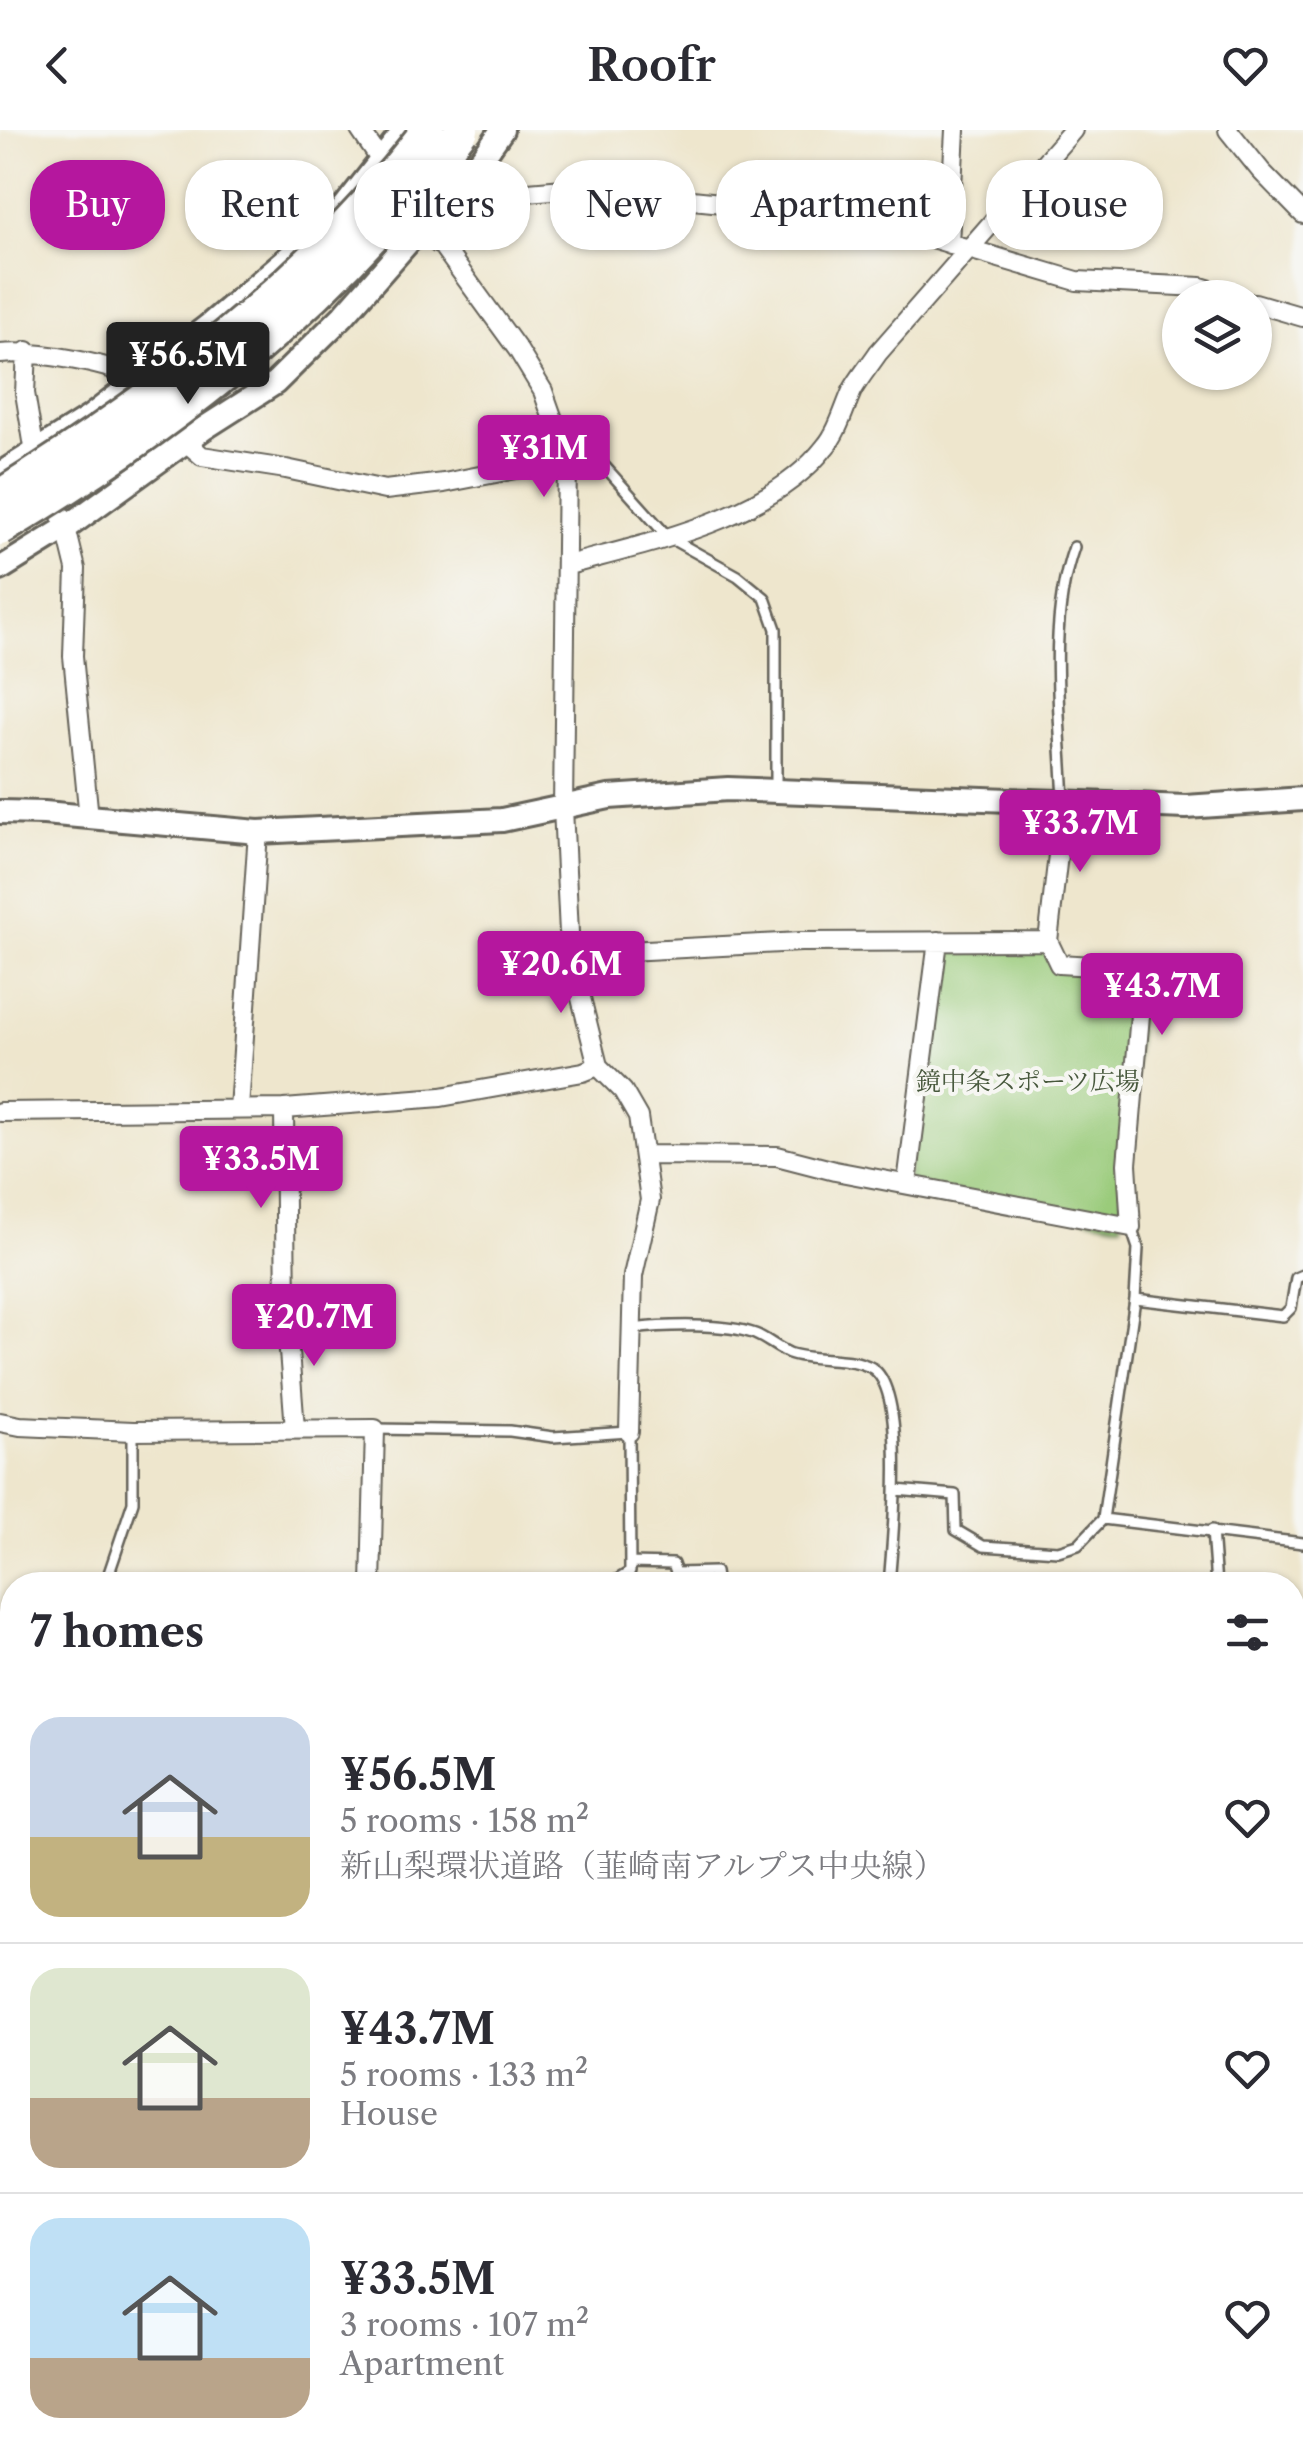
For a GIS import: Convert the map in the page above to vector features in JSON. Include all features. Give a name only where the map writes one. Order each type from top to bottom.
[{"type":"highway","points":[[0,496],[98,433],[220,344],[352,220],[428,130]]},
{"type":"highway","points":[[0,529],[85,477],[238,366],[312,300],[374,235],[462,130]]},
{"type":"street","points":[[360,130],[381,160]]},
{"type":"street","points":[[383,160],[405,130]]},
{"type":"street","points":[[481,160],[502,130]]},
{"type":"street","points":[[955,130],[956,160]]},
{"type":"street","points":[[966,238],[1073,130]]},
{"type":"street","points":[[1228,130],[1260,171],[1303,214]]},
{"type":"street","points":[[530,192],[576,188],[716,202]]},
{"type":"street","points":[[0,474],[142,379],[338,215],[354,195]]},
{"type":"street","points":[[966,248],[1077,281],[1162,285]]},
{"type":"street","points":[[0,569],[66,528],[275,383],[343,316],[399,250]]},
{"type":"street","points":[[443,250],[518,350],[543,391],[567,459],[563,808],[570,954],[598,1066],[623,1091],[638,1118],[650,1200],[633,1276],[629,1432]]},
{"type":"street","points":[[568,565],[733,513],[793,483],[828,445],[855,386],[878,353],[923,304],[956,250]]},
{"type":"street","points":[[1272,308],[1303,317]]},
{"type":"street","points":[[27,351],[25,393],[34,453],[66,528],[76,569],[73,656],[89,818]]},
{"type":"street","points":[[0,354],[27,351],[142,379],[162,399],[186,442],[202,456],[286,468],[384,490],[444,483],[567,459]]},
{"type":"street","points":[[0,812],[258,832],[502,820],[609,797],[728,789],[1186,807],[1303,799]]},
{"type":"street","points":[[646,1156],[777,1156],[835,1171],[1132,1227],[1127,1164],[1144,970],[1059,964],[1048,941],[1064,803]]},
{"type":"street","points":[[239,1109],[258,832]]},
{"type":"street","points":[[907,1183],[938,941]]},
{"type":"street","points":[[570,954],[800,942],[1048,941]]},
{"type":"street","points":[[0,1112],[284,1109],[441,1096],[598,1066]]},
{"type":"street","points":[[284,1109],[286,1312],[295,1429]]},
{"type":"street","points":[[0,1422],[133,1430],[375,1429],[371,1572]]},
{"type":"lane","points":[[567,459],[590,450],[668,536],[738,576],[765,598],[776,629],[776,790]]},
{"type":"lane","points":[[1064,803],[1058,636],[1068,564],[1074,548]]},
{"type":"lane","points":[[896,1490],[955,1496],[956,1530],[983,1546],[1058,1551],[1078,1545],[1104,1519],[1134,1298],[1138,1248],[1132,1227]]},
{"type":"lane","points":[[1134,1298],[1283,1316],[1292,1308],[1296,1278],[1303,1275]]},
{"type":"lane","points":[[630,1330],[670,1324],[753,1333],[790,1354],[870,1366],[882,1378],[894,1431],[896,1490],[890,1572]]},
{"type":"lane","points":[[375,1429],[510,1431],[553,1437],[629,1432],[630,1572]]},
{"type":"lane","points":[[109,1572],[133,1502],[133,1430]]},
{"type":"lane","points":[[1104,1519],[1303,1543]]},
{"type":"lane","points":[[1212,1530],[1215,1572]]},
{"type":"lane","points":[[630,1563],[673,1564],[676,1572]]},
{"type":"green space","name":"鏡中条スポーツ広場","points":[[938,941],[1048,941],[1059,964],[1144,969],[1121,1225],[907,1183]]}]
